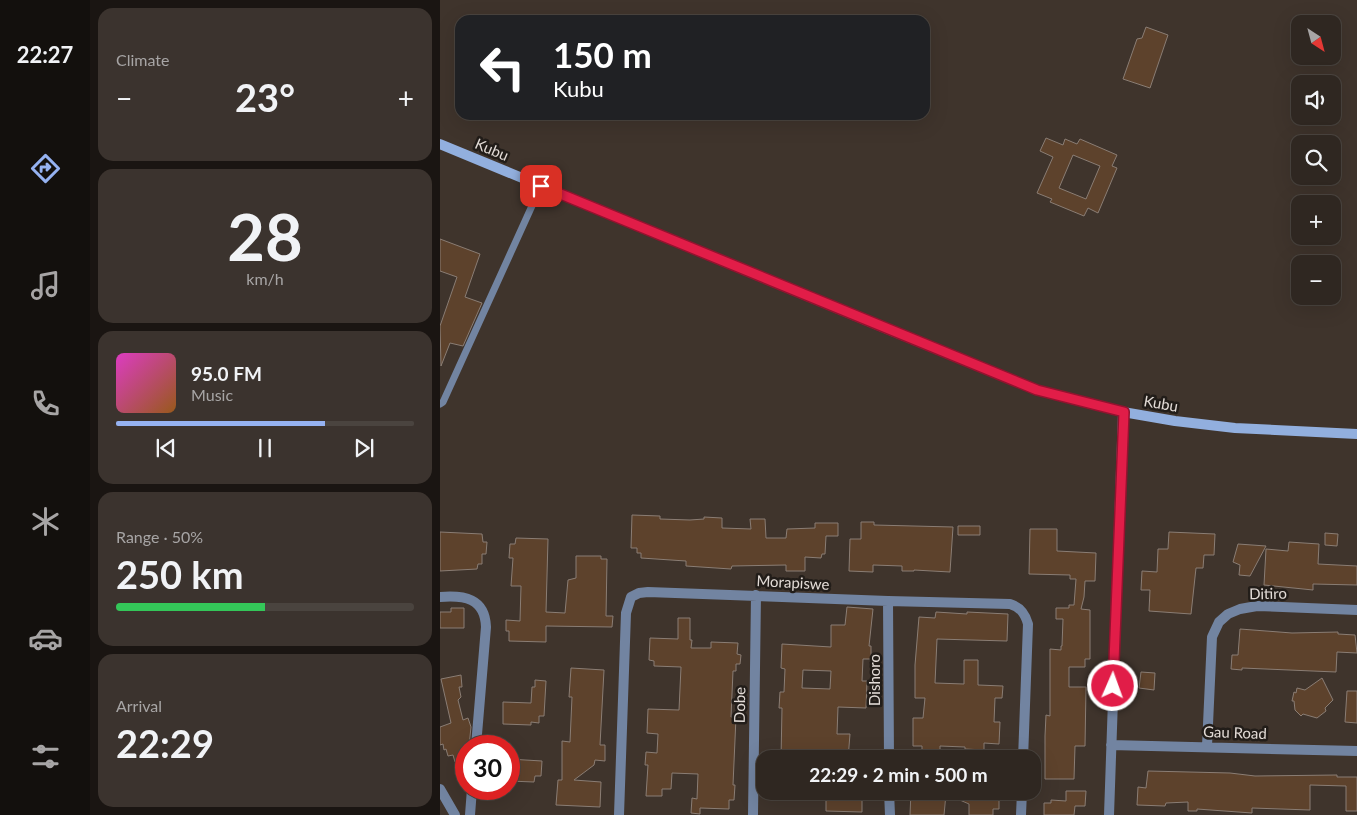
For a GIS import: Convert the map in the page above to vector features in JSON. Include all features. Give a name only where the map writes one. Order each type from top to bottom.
[{"type":"main road","name":"Kubu","points":[[440,144],[1029,386],[1062,397],[1124,412],[1175,421],[1236,428],[1357,434]]},
{"type":"street","points":[[1109,815],[1124,412]]},
{"type":"street","name":"Morapiswe","points":[[620,815],[626,612],[631,597],[639,593],[1010,604],[1018,607],[1023,612],[1028,624],[1023,750]]},
{"type":"street","name":"Dobe","points":[[753,815],[756,595]]},
{"type":"street","points":[[440,597],[464,596],[479,604],[486,616],[477,735]]},
{"type":"street","name":"Dishoro","points":[[888,601],[889,750]]},
{"type":"street","name":"Ditiro","points":[[1207,746],[1212,638],[1219,622],[1228,614],[1240,609],[1257,606],[1357,610]]},
{"type":"street","name":"Gau Road","points":[[1111,745],[1357,751]]},
{"type":"street","points":[[440,789],[455,815]]},
{"type":"street","points":[[470,815],[471,800]]},
{"type":"street","points":[[889,800],[890,815]]},
{"type":"street","points":[[1021,815],[1022,800]]},
{"type":"lane","points":[[441,403],[541,186]]},
{"type":"building","points":[[1146,27],[1168,35],[1150,88],[1123,79],[1137,39],[1142,38]]},
{"type":"building","points":[[1046,138],[1063,145],[1065,139],[1077,144],[1080,139],[1117,155],[1112,166],[1117,168],[1098,213],[1088,208],[1084,216],[1050,202],[1052,199],[1037,193],[1053,157],[1040,151]],"holes":[[[1073,155],[1100,166],[1086,199],[1059,188]]]},
{"type":"building","points":[[440,239],[480,254],[465,297],[482,303],[463,346],[450,343],[441,366],[440,326],[457,277],[440,271]]},
{"type":"building","points":[[632,515],[660,516],[660,519],[690,520],[704,519],[704,517],[722,518],[722,528],[751,529],[750,519],[765,519],[766,538],[786,538],[787,529],[815,528],[815,523],[838,523],[838,536],[826,536],[825,554],[822,554],[821,558],[805,557],[805,571],[786,571],[786,565],[732,566],[731,569],[686,566],[686,561],[641,558],[641,553],[637,553],[637,548],[631,548]]},
{"type":"building","points":[[861,522],[874,522],[874,525],[953,527],[950,572],[902,571],[902,566],[873,565],[873,572],[849,571],[850,539],[861,539]]},
{"type":"building","points":[[958,526],[980,526],[980,535],[958,535]]},
{"type":"building","points":[[1030,529],[1057,529],[1057,551],[1096,553],[1095,581],[1085,581],[1081,609],[1090,610],[1090,659],[1085,659],[1085,667],[1069,667],[1069,687],[1086,687],[1085,746],[1075,746],[1074,779],[1045,779],[1045,736],[1046,715],[1050,716],[1050,649],[1061,650],[1062,646],[1063,619],[1056,619],[1056,608],[1069,608],[1069,605],[1074,605],[1076,579],[1070,579],[1070,575],[1029,574]]},
{"type":"building","points":[[440,532],[482,534],[483,542],[487,542],[486,554],[482,554],[482,564],[478,564],[477,569],[440,571]]},
{"type":"building","points":[[1169,532],[1215,534],[1214,555],[1204,555],[1203,568],[1196,568],[1191,614],[1149,611],[1150,590],[1141,590],[1142,571],[1157,572],[1158,549],[1168,549]]},
{"type":"building","points":[[1325,533],[1338,534],[1337,546],[1325,545]]},
{"type":"building","points":[[516,538],[548,539],[546,612],[565,613],[568,580],[576,578],[576,556],[601,556],[601,559],[607,559],[606,616],[613,616],[612,627],[546,626],[546,642],[509,641],[509,631],[506,631],[506,620],[520,621],[521,586],[511,586],[513,558],[509,558],[510,544],[515,544]]},
{"type":"building","points":[[1289,542],[1319,544],[1318,564],[1357,566],[1357,585],[1313,584],[1313,590],[1264,585],[1266,549],[1288,551]]},
{"type":"building","points":[[1238,544],[1266,546],[1250,576],[1239,575],[1240,565],[1233,562]]},
{"type":"building","points":[[847,607],[873,609],[869,646],[871,646],[871,659],[863,659],[862,681],[867,681],[866,708],[838,707],[837,734],[850,734],[849,750],[781,750],[782,708],[779,708],[780,692],[784,692],[785,669],[781,668],[782,644],[831,647],[831,625],[845,625]],"holes":[[[803,670],[831,671],[830,689],[802,688]]]},
{"type":"building","points":[[451,608],[464,608],[464,628],[440,628],[440,612],[451,612]]},
{"type":"building","points":[[936,612],[1008,614],[1007,641],[937,639],[935,683],[964,684],[964,660],[978,660],[978,685],[1003,686],[1002,698],[995,698],[994,722],[1000,722],[999,744],[984,743],[984,750],[940,746],[940,750],[922,750],[922,746],[913,746],[913,718],[923,718],[925,698],[915,698],[915,665],[919,617],[935,618]]},
{"type":"building","points":[[678,618],[690,618],[691,648],[711,648],[711,642],[738,643],[737,654],[741,655],[740,664],[736,664],[736,671],[733,671],[731,717],[736,717],[733,785],[735,785],[734,800],[729,800],[729,809],[700,808],[700,814],[691,813],[692,798],[697,799],[698,774],[672,773],[671,789],[662,789],[662,796],[646,796],[648,765],[645,765],[646,752],[657,753],[658,734],[647,733],[648,709],[679,710],[681,667],[654,666],[654,661],[649,660],[650,638],[678,639]]},
{"type":"building","points":[[1240,629],[1292,633],[1338,632],[1338,634],[1355,635],[1357,653],[1337,652],[1336,672],[1231,669],[1232,655],[1238,655]]},
{"type":"building","points":[[571,668],[604,670],[600,745],[605,745],[605,761],[595,760],[594,765],[574,780],[601,782],[600,807],[556,805],[558,780],[562,780],[562,741],[570,742],[572,697],[569,697]]},
{"type":"building","points":[[1141,672],[1155,673],[1154,690],[1139,688]]},
{"type":"building","points":[[461,675],[462,687],[459,687],[461,697],[458,700],[463,720],[468,718],[471,727],[470,735],[455,735],[455,762],[453,755],[448,756],[443,744],[440,745],[440,727],[451,723],[441,679]]},
{"type":"building","points":[[1322,678],[1333,700],[1325,708],[1326,711],[1317,718],[1303,714],[1301,716],[1295,710],[1294,701],[1292,701],[1294,692],[1296,693],[1297,688],[1305,690]]},
{"type":"building","points":[[535,680],[546,681],[544,716],[539,716],[539,723],[531,722],[531,725],[503,724],[503,702],[531,703],[532,687],[535,687]]},
{"type":"building","points":[[1347,691],[1357,691],[1357,723],[1345,722]]},
{"type":"building","points":[[520,760],[542,761],[541,776],[535,776],[534,782],[520,781]]},
{"type":"building","points":[[1148,771],[1230,773],[1255,776],[1337,775],[1337,777],[1357,777],[1357,811],[1346,811],[1346,786],[1310,785],[1310,810],[1252,808],[1252,813],[1197,809],[1197,811],[1188,811],[1188,802],[1166,803],[1165,806],[1137,805],[1138,787],[1146,788]]},
{"type":"building","points":[[1066,791],[1086,791],[1085,806],[1075,806],[1074,815],[1044,815],[1044,803],[1051,803],[1051,800],[1066,801]]},
{"type":"building","points":[[826,800],[862,800],[862,812],[826,811]]},
{"type":"building","points":[[911,800],[945,800],[944,815],[910,815]]},
{"type":"building","points":[[960,800],[999,800],[999,809],[993,809],[993,815],[969,815],[969,804]]},
{"type":"route","points":[[541,186],[1037,390],[1124,412],[1113,686]]}]
